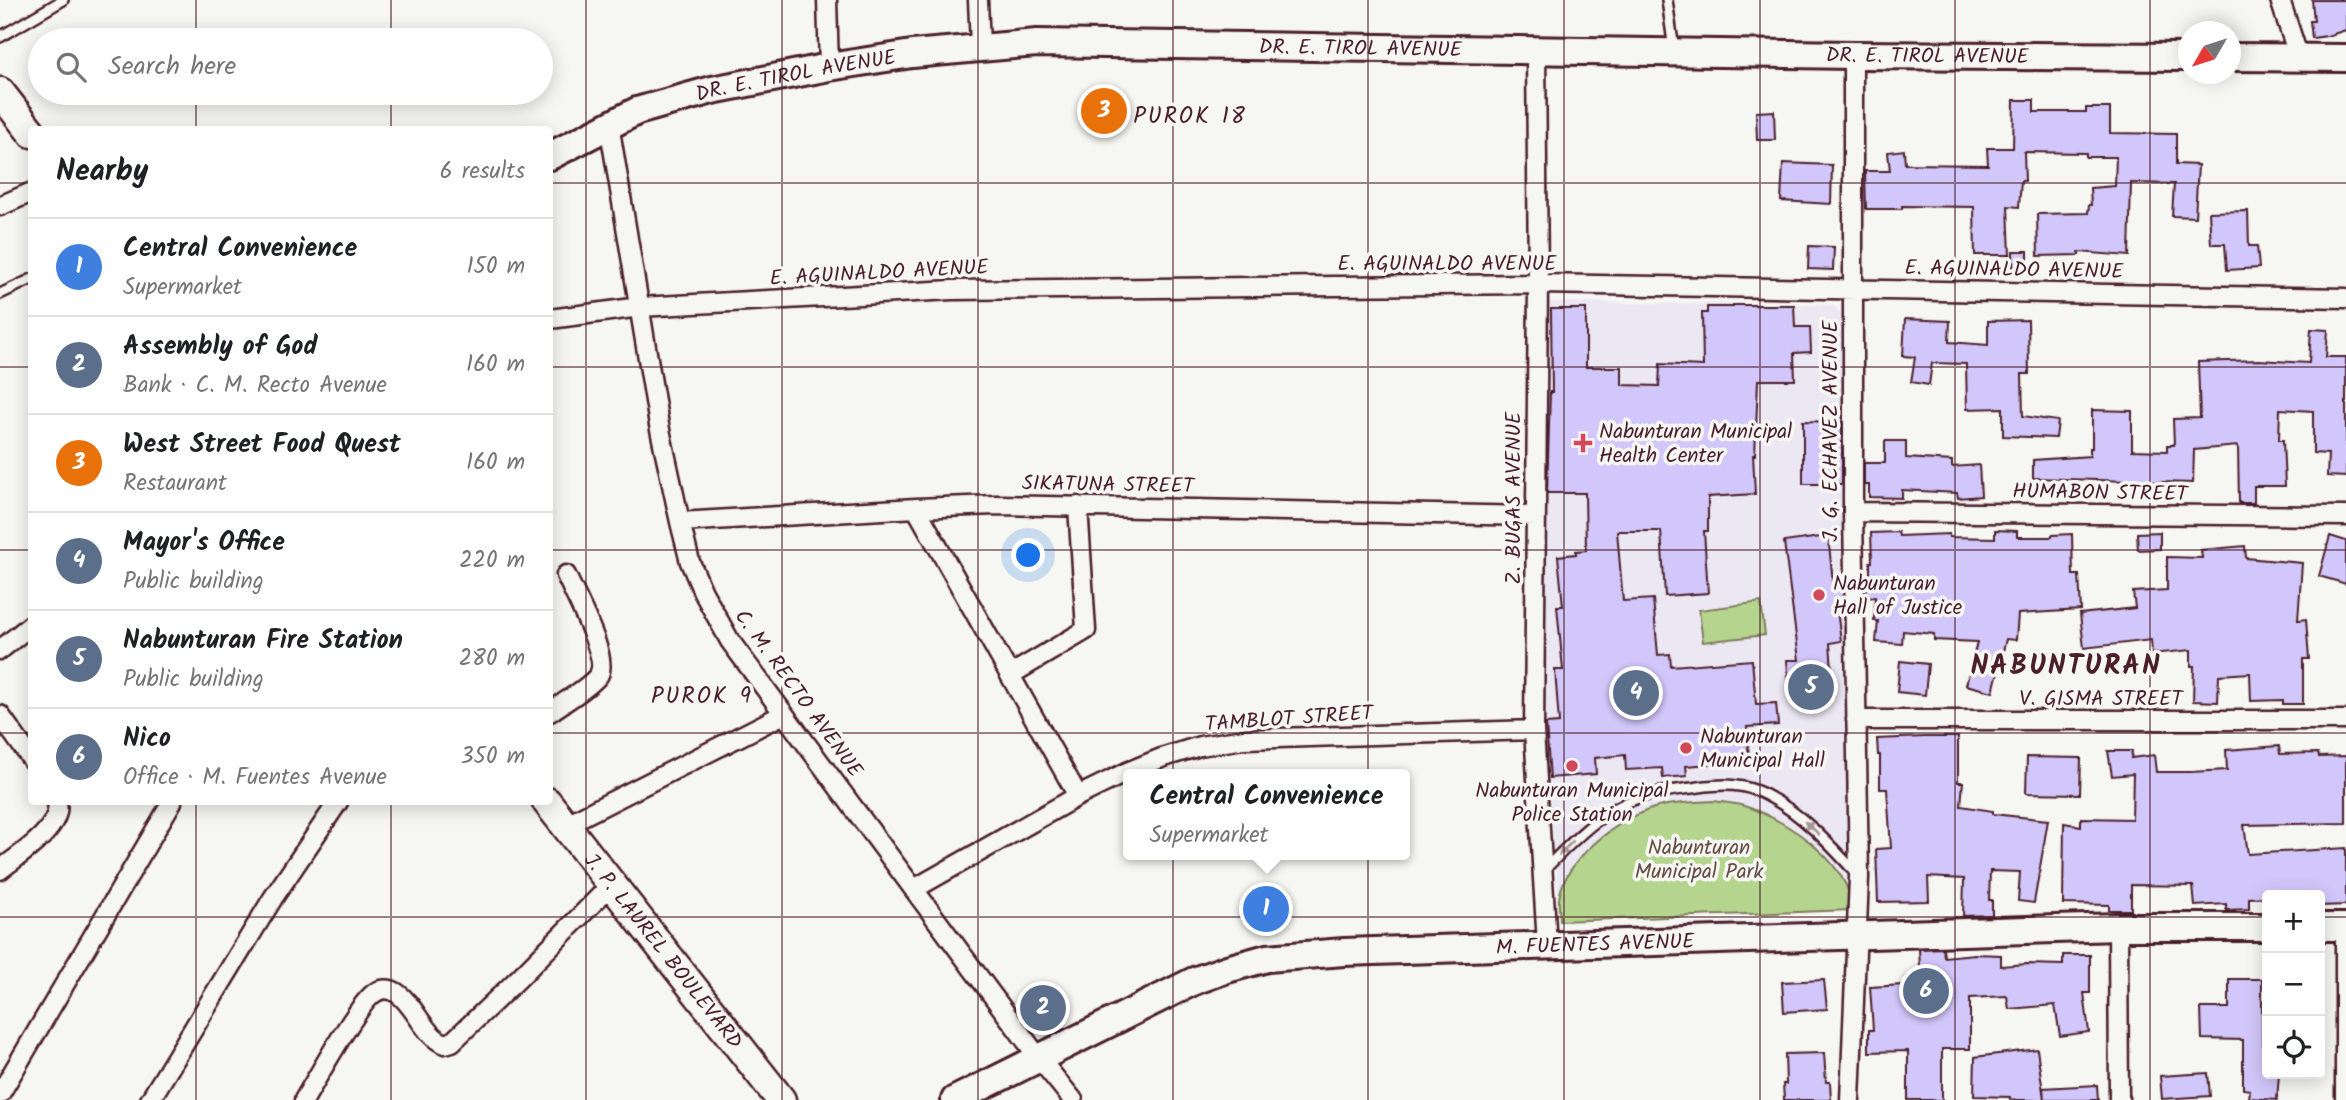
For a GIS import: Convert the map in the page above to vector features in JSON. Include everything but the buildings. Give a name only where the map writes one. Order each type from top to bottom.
[{"type":"main road","name":"DR. E. TIROL AVENUE","points":[[553,154],[637,111],[700,93],[829,67],[980,46],[1037,43],[2178,57]]},
{"type":"main road","points":[[2241,57],[2346,58]]},
{"type":"main road","points":[[0,92],[28,128]]},
{"type":"main road","name":"J. P. LAUREL BOULEVARD","points":[[549,805],[780,1100]]},
{"type":"main road","name":"M. FUENTES AVENUE","points":[[955,1100],[1194,981],[1267,958],[1318,953],[1858,935],[2118,927],[2262,927]]},
{"type":"main road","points":[[2325,927],[2346,927]]},
{"type":"street","points":[[827,0],[829,67]]},
{"type":"street","points":[[978,0],[980,46]]},
{"type":"street","points":[[2280,0],[2299,58]]},
{"type":"street","name":"Z. BUGAS AVENUE","points":[[1536,50],[1538,284],[1534,730],[1547,945]]},
{"type":"street","name":"J. G. ECHAVEZ AVENUE","points":[[1850,1100],[1859,877],[1853,512],[1853,55]]},
{"type":"street","name":"C. M. RECTO AVENUE","points":[[609,124],[659,425],[690,562],[703,592],[730,641],[1038,1057],[1073,1100]]},
{"type":"street","points":[[0,206],[28,194]]},
{"type":"street","name":"E. AGUINALDO AVENUE","points":[[553,319],[640,307],[952,290],[1538,284],[2346,298]]},
{"type":"street","name":"SIKATUNA STREET","points":[[680,522],[996,505],[1535,516]]},
{"type":"street","points":[[1010,675],[1086,630],[1078,506]]},
{"type":"street","points":[[916,508],[1078,796]]},
{"type":"street","name":"HUMABON STREET","points":[[1853,512],[2346,516]]},
{"type":"street","points":[[553,710],[591,682],[601,671],[602,662],[566,575]]},
{"type":"street","points":[[0,650],[28,627]]},
{"type":"street","points":[[565,825],[784,714]]},
{"type":"street","points":[[0,715],[6,736],[28,756]]},
{"type":"street","name":"V. GISMA STREET","points":[[1856,720],[2346,720]]},
{"type":"street","name":"TAMBLOT STREET","points":[[1138,769],[1164,757],[1200,746],[1233,741],[1534,730]]},
{"type":"street","name":"TAMBLOT STREET","points":[[914,889],[1078,796],[1123,776]]},
{"type":"street","points":[[0,870],[53,823],[58,805]]},
{"type":"street","points":[[0,1094],[170,805]]},
{"type":"street","points":[[150,1100],[273,898],[336,805]]},
{"type":"street","points":[[304,1100],[362,1005],[376,992],[383,989],[395,992],[434,1037],[445,1044],[452,1042],[611,885]]},
{"type":"street","points":[[2118,927],[2119,1100]]},
{"type":"street","points":[[2345,1100],[2346,927]]},
{"type":"lane","points":[[0,37],[63,0]]},
{"type":"lane","points":[[1667,0],[1674,52]]},
{"type":"lane","points":[[0,294],[28,281]]},
{"type":"lane","points":[[1543,872],[1574,840],[1621,805],[1658,792],[1723,784],[1745,786],[1786,807],[1810,826],[1859,877]]},
{"type":"shaded area","points":[[1549,302],[1833,305],[1845,319],[1851,895],[1833,865],[1795,830],[1636,815],[1596,843],[1566,877],[1559,899],[1545,746]]},
{"type":"green space","points":[[1761,602],[1765,635],[1703,642],[1699,610]]},
{"type":"green space","name":"Nabunturan Municipal Park","points":[[1714,801],[1763,813],[1798,833],[1829,860],[1841,876],[1849,892],[1852,910],[1560,921],[1559,899],[1563,884],[1582,856],[1609,831],[1654,808],[1676,803]]},
{"type":"place","name":"West Street Food Quest","points":[[1104,111]]},
{"type":"place","name":"Nabunturan Municipal Health Center","points":[[1583,443]]},
{"type":"place","name":"Nabunturan Hall of Justice","points":[[1819,595]]},
{"type":"place","name":"Nabunturan Fire Station","points":[[1811,687]]},
{"type":"place","name":"Mayor's Office","points":[[1636,693]]},
{"type":"place","name":"Nabunturan Municipal Hall","points":[[1686,748]]},
{"type":"place","name":"Nabunturan Municipal Police Station","points":[[1572,766]]},
{"type":"place","name":"Central Convenience","points":[[1266,909]]},
{"type":"place","name":"Nico","points":[[1926,991]]},
{"type":"place","name":"Assembly of God","points":[[1043,1008]]},
{"type":"district","name":"PUROK 18","points":[[1190,115]]},
{"type":"district","name":"NABUNTURAN","points":[[2066,664]]},
{"type":"district","name":"PUROK 9","points":[[702,695]]}]
